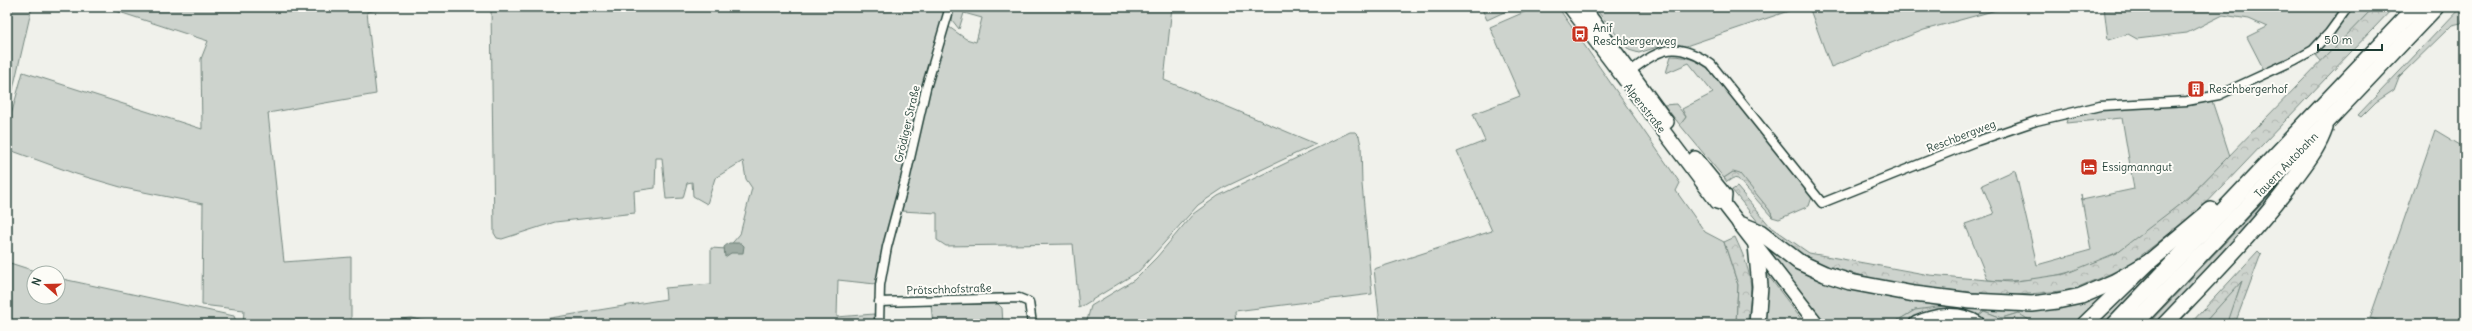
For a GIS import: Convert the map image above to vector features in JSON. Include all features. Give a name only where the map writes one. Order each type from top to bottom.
[{"type":"highway","name":"Tauern Autobahn","points":[[2115,324],[2416,7]]},
{"type":"highway","name":"Tauern Autobahn","points":[[2135,324],[2436,7]]},
{"type":"highway","points":[[2165,324],[2281,198],[2319,146],[2326,123]]},
{"type":"highway","points":[[2085,324],[2149,262],[2224,198],[2242,190]]},
{"type":"highway","points":[[1740,224],[1760,232],[1799,262],[1825,274],[1871,286],[1971,301],[2032,304],[2081,296],[2114,282],[2149,262]]},
{"type":"highway","points":[[1756,244],[1760,286],[1756,324]]},
{"type":"highway","points":[[2177,324],[2194,294]]},
{"type":"highway","points":[[1916,324],[1932,318],[1953,316],[1977,324]]},
{"type":"main road","name":"Alpenstraße","points":[[1570,7],[1717,202],[1724,204],[1817,324]]},
{"type":"main road","name":"Alpenstraße","points":[[1583,7],[1724,195],[1724,204]]},
{"type":"street","name":"Grödiger Straße","points":[[879,302],[887,247],[905,180],[924,95],[950,7]]},
{"type":"street","name":"Reschbergweg","points":[[1630,71],[1658,51],[1676,50],[1694,53],[1711,64],[1822,203],[1977,141],[2036,121],[2100,106],[2187,100],[2219,95],[2295,60],[2313,50],[2329,33],[2348,7]]},
{"type":"street","name":"Prötschhofstraße","points":[[879,302],[1020,298],[1029,302],[1032,324]]},
{"type":"street","points":[[879,302],[879,324]]},
{"type":"green space","points":[[7,7],[32,7],[7,115]]},
{"type":"green space","points":[[104,7],[393,7],[367,12],[376,94],[268,113],[284,262],[351,257],[351,323],[411,318],[438,324],[243,324],[244,310],[202,305],[203,204],[124,188],[76,174],[7,149],[7,130],[23,72],[202,129],[201,59],[208,41]]},
{"type":"green space","points":[[491,7],[946,7],[926,74],[875,284],[838,280],[837,317],[874,314],[875,324],[514,324],[666,299],[665,288],[711,284],[711,248],[727,249],[740,234],[752,188],[746,179],[743,161],[715,178],[707,204],[693,196],[692,182],[687,183],[683,198],[666,199],[662,158],[656,158],[655,188],[634,191],[635,213],[555,222],[502,239],[497,238],[494,233]]},
{"type":"green space","points":[[954,7],[1172,7],[1164,80],[1316,144],[1225,187],[1198,205],[1139,271],[1079,308],[1073,244],[946,246],[937,240],[937,213],[901,211],[931,82],[949,27],[966,39],[976,42],[982,18],[964,13],[959,29],[952,20]]},
{"type":"green space","points":[[1481,7],[1515,7],[1487,20]]},
{"type":"green space","points":[[1536,7],[1560,7],[1562,13],[1680,183],[1676,191],[1705,232],[1724,242],[1738,285],[1736,324],[1380,324],[1374,269],[1492,231],[1457,152],[1485,141],[1473,114],[1520,96],[1490,27]]},
{"type":"green space","points":[[1594,7],[1800,7],[1686,46],[1669,43],[1639,53],[1629,50]]},
{"type":"green space","points":[[1809,7],[2007,7],[1924,30],[1831,67]]},
{"type":"green space","points":[[2104,7],[2346,7],[2335,22],[2309,49],[2265,72],[2247,37],[2267,27],[2249,19],[2223,15],[2187,33],[2137,39],[2128,34],[2108,40]]},
{"type":"green space","points":[[2350,7],[2374,7],[2322,62],[2313,52]]},
{"type":"green space","points":[[2374,7],[2394,7],[2199,211],[2126,267],[2071,290],[2009,296],[1898,285],[1829,267],[1788,248],[1763,228],[1732,190],[1737,187],[1770,226],[1809,253],[1930,275],[2010,282],[2065,274],[2116,253],[2188,198]]},
{"type":"green space","points":[[2461,7],[2465,7],[2465,18],[2461,23],[2452,25],[2399,77],[2394,90],[2376,102],[2361,117],[2358,115]]},
{"type":"green space","points":[[1671,56],[1685,57],[1696,61],[1717,76],[1804,185],[1812,197],[1809,206],[1779,219],[1772,217],[1771,212],[1733,172],[1724,178],[1680,125],[1686,117],[1682,109],[1713,93],[1689,63],[1666,73]]},
{"type":"green space","points":[[2212,101],[2230,156],[2190,195],[2147,232],[2103,260],[2071,272],[2037,279],[2004,281],[1988,280],[1965,224],[1994,214],[1982,185],[2015,170],[2037,265],[2091,250],[2082,200],[2134,189],[2122,118],[2066,123],[2068,117],[2115,107],[2197,104]]},
{"type":"green space","points":[[1676,104],[1686,117],[1680,125],[1664,105]]},
{"type":"green space","points":[[2435,130],[2465,148],[2465,324],[2390,324],[2370,318]]},
{"type":"green space","points":[[1350,132],[1355,132],[1359,136],[1361,145],[1362,184],[1372,294],[1235,311],[1236,324],[1086,324],[1091,306],[1134,280],[1157,257],[1193,214],[1218,196]]},
{"type":"green space","points":[[1733,172],[1740,174],[1771,212],[1772,217],[1738,179],[1733,178],[1727,182],[1724,178]]},
{"type":"green space","points":[[2291,173],[2292,175],[2160,324],[2148,324]]},
{"type":"green space","points":[[1735,237],[1745,261],[1750,279],[1751,289],[1747,324],[1736,324],[1738,285],[1724,242]]},
{"type":"green space","points":[[1764,243],[1816,274],[1986,306],[2117,285],[2078,324],[2035,324],[2018,313],[2002,318],[1984,311],[1977,317],[1915,310],[1892,324],[1826,324]]},
{"type":"green space","points":[[2258,251],[2261,254],[2236,321],[2229,319],[2242,281],[2203,324],[2190,324]]},
{"type":"green space","points":[[2170,253],[2103,324],[2090,324]]},
{"type":"green space","points":[[7,262],[26,268],[26,305],[66,305],[66,280],[234,316],[237,324],[7,324]]},
{"type":"green space","points":[[1764,270],[1805,324],[1762,324]]},
{"type":"green space","points":[[2242,280],[2230,319],[2236,321],[2235,324],[2203,324]]},
{"type":"green space","points":[[998,304],[1002,308],[1003,324],[933,324],[931,305]]},
{"type":"green space","points":[[1944,306],[1949,309],[1912,320],[1909,324],[1892,324],[1915,310]]},
{"type":"green space","points":[[1984,311],[2002,318],[2018,313],[2035,324],[1989,324],[1977,317]]},
{"type":"water","points":[[729,243],[741,243],[744,246],[743,253],[731,253],[725,257],[724,247]]},
{"type":"place","name":"Anif Reschbergerweg","points":[[1580,34]]},
{"type":"place","name":"Reschbergerhof","points":[[2196,89]]},
{"type":"place","name":"Essigmanngut","points":[[2089,167]]}]
